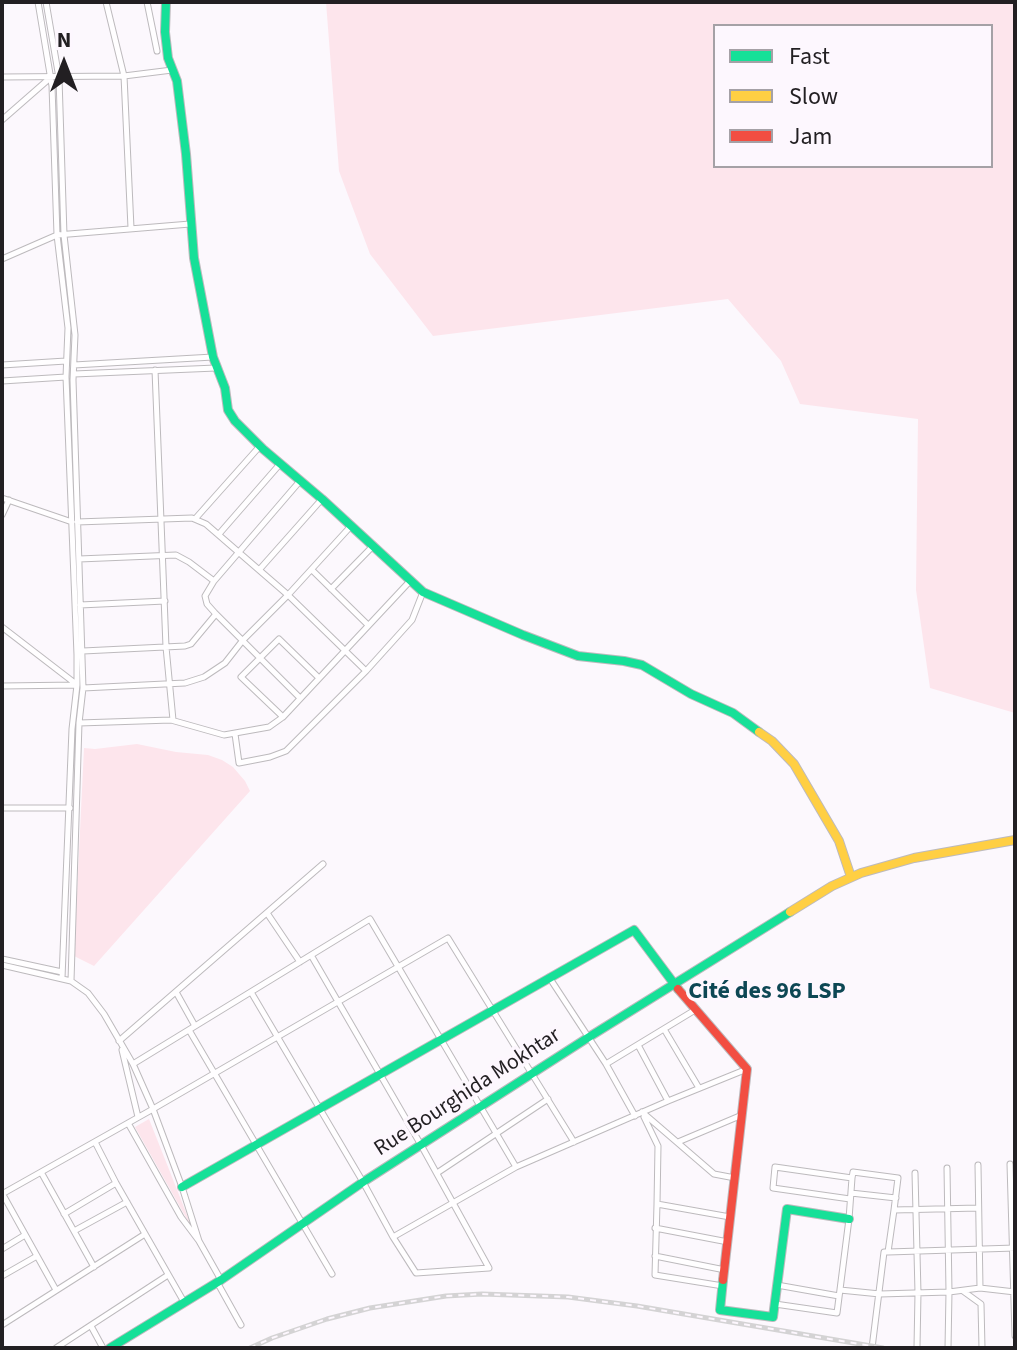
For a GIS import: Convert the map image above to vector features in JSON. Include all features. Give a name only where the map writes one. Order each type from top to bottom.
[{"type":"street","points":[[38,2],[51,78],[54,117],[66,312],[66,377],[78,605],[80,686],[71,981]]},
{"type":"street","points":[[46,2],[59,78],[60,235],[74,315],[74,522],[79,559],[78,605],[83,651],[72,729],[62,975]]},
{"type":"street","points":[[106,2],[124,76],[131,228]]},
{"type":"street","points":[[147,2],[157,51]]},
{"type":"street","points":[[166,2],[165,32],[177,81],[190,224],[213,357],[225,388],[230,415],[260,446],[423,592],[578,656],[642,665],[691,694],[733,713],[772,741],[794,764],[839,841],[851,877]]},
{"type":"street","points":[[2,77],[124,76],[172,70]]},
{"type":"street","points":[[2,120],[51,78]]},
{"type":"street","points":[[2,259],[60,235],[190,224]]},
{"type":"street","points":[[74,365],[213,357]]},
{"type":"street","points":[[2,365],[66,361]]},
{"type":"street","points":[[74,374],[216,368]]},
{"type":"street","points":[[155,370],[166,647],[173,720]]},
{"type":"street","points":[[2,381],[66,377]]},
{"type":"street","points":[[195,519],[260,446]]},
{"type":"street","points":[[219,534],[280,464]]},
{"type":"street","points":[[300,481],[214,581],[205,596],[207,604],[216,614],[300,698]]},
{"type":"street","points":[[2,515],[5,499],[74,522],[195,519],[206,524],[240,552],[366,671]]},
{"type":"street","points":[[259,570],[322,499]]},
{"type":"street","points":[[2,686],[170,684],[204,677],[225,663],[351,526]]},
{"type":"street","points":[[331,589],[373,546]]},
{"type":"street","points":[[79,559],[181,556],[214,581]]},
{"type":"street","points":[[312,570],[368,625]]},
{"type":"street","points":[[79,723],[173,720],[224,735],[269,727],[283,717],[411,580]]},
{"type":"street","points":[[235,734],[239,763],[286,751],[412,620],[423,592]]},
{"type":"street","points":[[78,605],[165,601]]},
{"type":"street","points":[[83,651],[185,646],[191,644],[216,614]]},
{"type":"street","points":[[2,627],[80,686]]},
{"type":"street","points":[[283,717],[241,677],[279,639],[319,678]]},
{"type":"street","points":[[2,808],[70,808]]},
{"type":"street","name":"Rue Bourghida Mokhtar","points":[[110,1348],[219,1281],[363,1182],[589,1037],[815,896],[851,877],[914,858],[1015,840]]},
{"type":"street","points":[[119,1041],[323,864]]},
{"type":"street","points":[[266,913],[300,962]]},
{"type":"street","points":[[133,1064],[370,919],[516,1167]]},
{"type":"street","points":[[182,1187],[634,930],[674,984],[747,1069],[720,1310],[773,1317],[787,1209],[849,1219]]},
{"type":"street","points":[[57,1290],[2,1194],[448,938],[574,1142]]},
{"type":"street","points":[[251,992],[416,1273],[489,1268],[311,955]]},
{"type":"street","points":[[2,962],[62,975],[88,993],[104,1014],[133,1064],[153,1109],[199,1241],[241,1325]]},
{"type":"street","points":[[549,977],[606,1064],[635,1116]]},
{"type":"street","points":[[176,992],[214,1073],[332,1274]]},
{"type":"street","points":[[606,1064],[696,1009]]},
{"type":"street","points":[[664,1029],[699,1088]]},
{"type":"street","points":[[119,1041],[138,1117]]},
{"type":"street","points":[[638,1045],[668,1101]]},
{"type":"street","points":[[393,1237],[516,1167],[747,1069]]},
{"type":"street","points":[[437,1173],[548,1099]]},
{"type":"street","points":[[642,1112],[714,1174],[735,1178]]},
{"type":"street","points":[[642,1112],[658,1146],[655,1275],[723,1286]]},
{"type":"street","points":[[678,1142],[742,1115]]},
{"type":"street","points":[[128,1123],[181,1217],[199,1241]]},
{"type":"street","points":[[95,1142],[184,1302]]},
{"type":"street","points":[[1010,1164],[1015,1336]]},
{"type":"street","points":[[978,1165],[980,1288]]},
{"type":"street","points":[[852,1178],[775,1167],[773,1188],[896,1198]]},
{"type":"street","points":[[947,1168],[948,1348]]},
{"type":"street","points":[[41,1172],[94,1267]]},
{"type":"street","points":[[775,1304],[837,1313],[853,1172],[898,1178],[888,1252]]},
{"type":"street","points":[[915,1173],[917,1347]]},
{"type":"street","points":[[64,1214],[116,1183]]},
{"type":"street","points":[[74,1231],[127,1202]]},
{"type":"street","points":[[657,1204],[731,1218]]},
{"type":"street","points":[[894,1210],[978,1208]]},
{"type":"street","points":[[655,1228],[728,1242]]},
{"type":"street","points":[[2,1324],[145,1234]]},
{"type":"street","points":[[2,1249],[25,1235]]},
{"type":"street","points":[[872,1348],[884,1252],[1014,1248]]},
{"type":"street","points":[[2,1276],[37,1256]]},
{"type":"street","points":[[655,1256],[725,1270]]},
{"type":"street","points":[[56,1348],[168,1275]]},
{"type":"street","points":[[777,1285],[840,1293],[949,1292],[980,1288],[1014,1292]]},
{"type":"street","points":[[963,1291],[981,1304],[982,1348]]},
{"type":"street","points":[[91,1326],[103,1348]]},
{"type":"shaded area","points":[[326,2],[1015,2],[1015,713],[930,688],[916,590],[918,419],[800,404],[781,361],[728,299],[433,336],[370,254],[339,171]]},
{"type":"shaded area","points":[[137,744],[222,760],[233,767],[250,791],[94,966],[74,956],[84,748]]},
{"type":"shaded area","points":[[149,1119],[193,1230],[135,1127]]},
{"type":"railway","points":[[250,1348],[327,1319],[370,1308],[446,1296],[482,1294],[568,1297],[637,1306],[883,1348]]},
{"type":"traffic: fast","points":[[166,2],[165,32],[168,58],[177,81],[194,258],[213,357],[225,388],[228,410],[235,421],[423,592],[578,656],[642,665],[691,694],[733,713],[759,732]]},
{"type":"traffic: fast","points":[[110,1348],[221,1280],[363,1182],[589,1037],[790,912]]},
{"type":"traffic: fast","points":[[182,1187],[634,930],[678,989]]},
{"type":"traffic: fast","points":[[723,1280],[720,1310],[773,1317],[787,1209],[849,1219]]},
{"type":"traffic: slow","points":[[759,732],[794,764],[839,841],[851,877]]},
{"type":"traffic: slow","points":[[790,912],[832,886],[861,873],[914,858],[1015,840]]},
{"type":"traffic: jam","points":[[678,989],[747,1069],[723,1280]]},
{"type":"district","name":"Cité des 96 LSP","points":[[767,993]]}]
